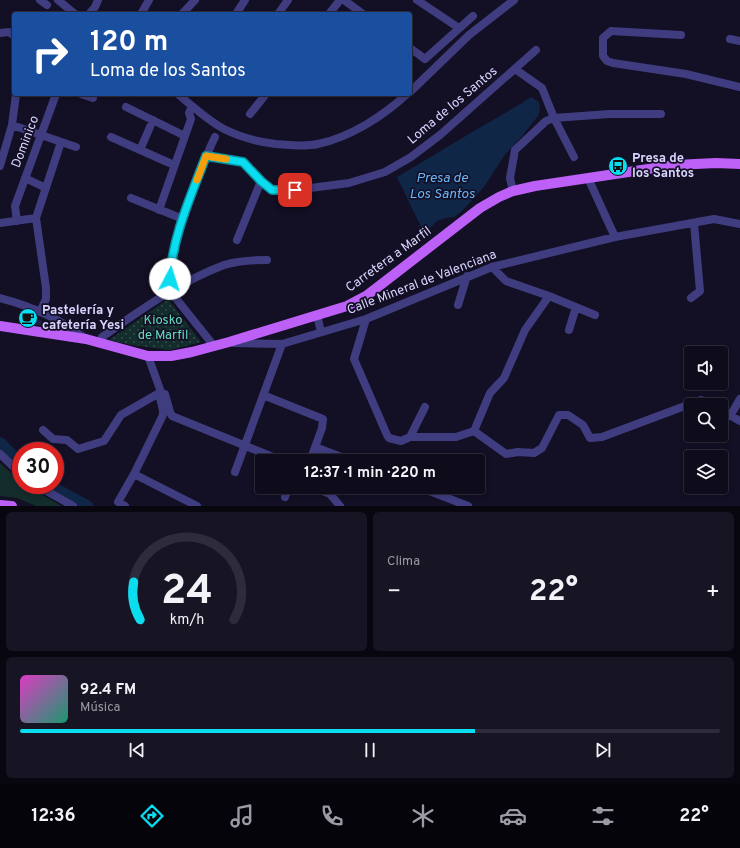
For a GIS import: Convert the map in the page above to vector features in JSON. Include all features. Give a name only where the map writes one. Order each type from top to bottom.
[{"type":"main road","name":"Carretera a Marfil","points":[[0,326],[86,339],[148,356],[171,356],[229,342],[347,306],[366,296],[480,208],[498,197],[513,191],[535,186],[694,163],[740,164]]},
{"type":"main road","points":[[0,505],[12,506]]},
{"type":"street","points":[[58,0],[73,12]]},
{"type":"street","points":[[91,12],[98,0]]},
{"type":"street","points":[[142,12],[149,0]]},
{"type":"street","points":[[184,12],[195,0]]},
{"type":"street","points":[[237,12],[245,0]]},
{"type":"street","points":[[279,12],[288,0]]},
{"type":"street","points":[[331,12],[340,0]]},
{"type":"street","points":[[344,0],[360,12]]},
{"type":"street","points":[[417,0],[459,28]]},
{"type":"street","points":[[412,90],[469,35],[514,0]]},
{"type":"street","points":[[412,49],[425,59],[473,16]]},
{"type":"street","points":[[0,33],[9,32],[12,34]]},
{"type":"street","points":[[680,35],[611,32],[603,38],[603,56],[607,61],[613,63],[686,74],[740,87]]},
{"type":"street","points":[[730,39],[740,41]]},
{"type":"street","name":"Loma de los Santos","points":[[206,156],[243,162],[272,190],[295,190],[349,183],[385,172],[411,157],[440,135],[536,50]]},
{"type":"street","name":"Loma de los Santos","points":[[515,69],[542,88],[554,118],[574,157]]},
{"type":"street","points":[[0,166],[12,125],[16,96]]},
{"type":"street","name":"Dominico","points":[[17,221],[15,206],[55,96]]},
{"type":"street","points":[[86,96],[92,98]]},
{"type":"street","points":[[180,96],[223,128],[249,139],[266,143],[295,146],[318,144],[357,130],[375,119],[405,96]]},
{"type":"street","points":[[250,114],[264,96]]},
{"type":"street","points":[[159,210],[191,119],[189,113],[192,106]]},
{"type":"street","points":[[126,107],[184,136]]},
{"type":"street","points":[[513,191],[510,178],[515,150],[546,120],[554,118],[609,114],[661,114]]},
{"type":"street","points":[[140,150],[153,120]]},
{"type":"street","points":[[12,125],[42,134],[76,147]]},
{"type":"street","points":[[112,137],[174,165]]},
{"type":"street","points":[[214,346],[170,291],[171,268],[183,219],[206,156],[215,137]]},
{"type":"street","points":[[40,312],[46,299],[46,288],[36,218],[61,142]]},
{"type":"street","points":[[25,178],[46,188]]},
{"type":"street","points":[[588,178],[615,237]]},
{"type":"street","points":[[237,240],[261,181]]},
{"type":"street","points":[[131,198],[183,219]]},
{"type":"street","points":[[0,223],[36,218]]},
{"type":"street","name":"Calle Mineral de Valenciana","points":[[229,342],[282,344],[366,319],[467,276],[492,267],[615,237],[714,219],[740,224]]},
{"type":"street","points":[[691,298],[700,291],[694,223]]},
{"type":"street","points":[[100,342],[102,337],[170,291],[225,265],[251,260],[267,260]]},
{"type":"street","points":[[492,267],[506,281],[549,296],[595,315]]},
{"type":"street","points":[[458,305],[467,276]]},
{"type":"street","points":[[366,319],[354,359],[389,438],[401,441],[410,437],[456,438],[474,431],[490,393],[504,378],[525,330],[549,296]]},
{"type":"street","points":[[0,298],[40,312],[70,326],[86,339]]},
{"type":"street","points":[[569,330],[576,307]]},
{"type":"street","points":[[317,315],[321,332]]},
{"type":"street","points":[[235,472],[282,344]]},
{"type":"street","points":[[121,504],[163,415],[160,393],[148,356]]},
{"type":"street","points":[[44,430],[53,439],[68,440],[78,449],[104,441],[121,415],[160,393],[165,394],[172,416],[265,454]]},
{"type":"street","points":[[263,395],[323,419],[322,428],[312,454]]},
{"type":"street","points":[[740,399],[730,416],[740,420]]},
{"type":"street","points":[[474,431],[506,454],[518,452],[534,453],[542,448],[559,416],[568,415],[583,425],[590,438],[602,437],[684,406]]},
{"type":"street","points":[[410,437],[425,407]]},
{"type":"street","points":[[315,447],[334,454]]},
{"type":"street","points":[[0,454],[12,465]]},
{"type":"street","points":[[134,474],[197,506]]},
{"type":"street","points":[[52,494],[73,506]]},
{"type":"street","points":[[330,494],[340,506]]},
{"type":"street","points":[[437,494],[468,506]]},
{"type":"green space","name":"Kiosko de Marfil","points":[[168,299],[201,342],[170,350],[132,345],[109,340]]},
{"type":"green space","points":[[0,463],[12,474],[12,494],[40,494],[62,506],[36,506],[17,498],[0,496]]},
{"type":"water","name":"Presa de Los Santos","points":[[531,97],[539,102],[540,110],[538,116],[504,156],[484,187],[461,212],[454,217],[437,221],[429,229],[422,229],[397,177]]},
{"type":"building","name":"Pastelería y cafetería Yesi","points":[[22,312],[51,325],[51,327],[19,322]]},
{"type":"waterway","points":[[0,443],[12,455]]},
{"type":"waterway","points":[[64,494],[87,506]]},
{"type":"slow traffic","points":[[197,180],[206,156],[226,159]]},
{"type":"place","name":"Presa de los Santos","points":[[618,166]]},
{"type":"place","name":"Pastelería y cafetería Yesi","points":[[28,318]]},
{"type":"route","points":[[170,279],[174,252],[183,219],[206,156],[243,162],[272,190],[295,190]]}]
